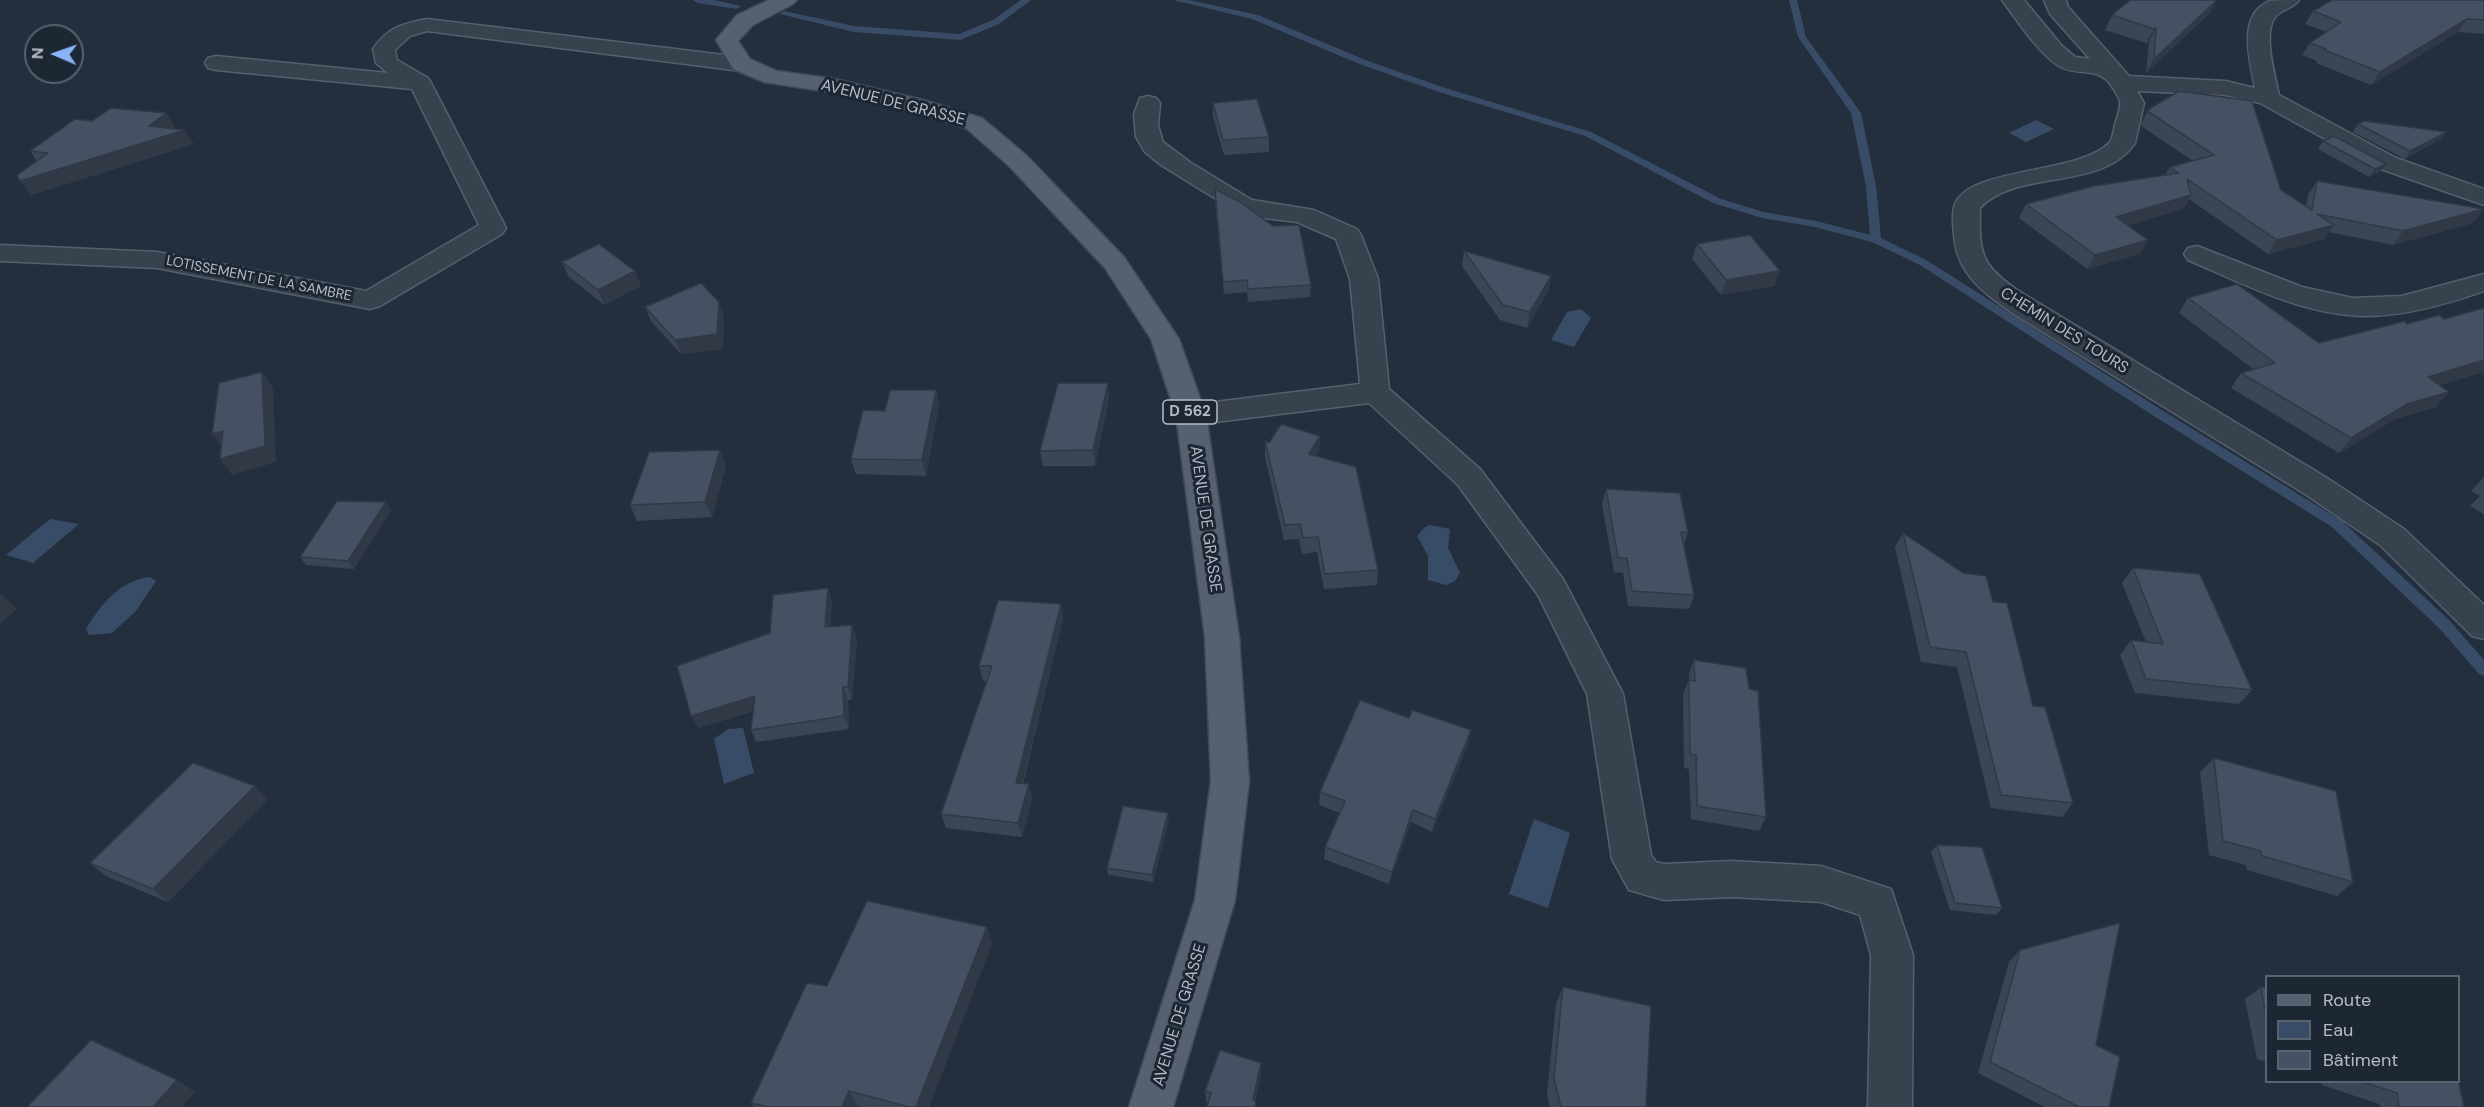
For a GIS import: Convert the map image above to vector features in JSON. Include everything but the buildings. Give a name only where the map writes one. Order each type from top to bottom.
[{"type":"main road","points":[[741,64],[728,40],[745,20],[786,0]]},
{"type":"main road","name":"AVENUE DE GRASSE","points":[[741,64],[772,77],[835,87],[915,105],[974,123],[1018,161],[1115,263],[1165,339],[1191,415],[1222,637],[1230,781],[1215,900],[1151,1107]]},
{"type":"street","points":[[2013,0],[2054,51],[2068,62],[2116,76],[2225,88],[2268,98],[2387,163],[2484,197]]},
{"type":"street","name":"CHEMIN DES TOURS","points":[[2055,0],[2058,9],[2116,76],[2132,103],[2123,143],[2107,156],[2083,166],[1996,186],[1978,195],[1966,206],[1967,251],[1973,267],[1988,284],[2024,308],[2316,486],[2392,537],[2484,626]]},
{"type":"street","points":[[2268,98],[2258,33],[2264,16],[2288,0]]},
{"type":"street","points":[[420,84],[387,63],[384,49],[402,31],[428,25],[741,64]]},
{"type":"street","points":[[216,63],[420,84]]},
{"type":"street","name":"LOTISSEMENT DE LA SAMBRE","points":[[0,253],[158,260],[369,300],[493,228],[420,84]]},
{"type":"street","points":[[1148,103],[1147,134],[1155,148],[1215,188],[1244,206],[1326,222],[1348,235],[1364,279],[1375,392],[1469,477],[1551,588],[1605,694],[1632,859],[1643,877],[1664,882],[1732,879],[1821,884],[1878,902],[1893,955],[1890,1107]]},
{"type":"street","points":[[2197,254],[2288,292],[2354,307],[2398,304],[2438,297],[2484,282]]},
{"type":"street","points":[[1191,415],[1375,392]]},
{"type":"water","points":[[2036,120],[2054,129],[2026,142],[2009,133]]},
{"type":"water","points":[[1581,309],[1591,318],[1574,347],[1551,340],[1567,312]]},
{"type":"water","points":[[50,519],[79,524],[33,563],[6,555]]},
{"type":"water","points":[[1429,525],[1450,529],[1448,548],[1460,573],[1455,581],[1446,585],[1428,580],[1428,556],[1417,536]]},
{"type":"water","points":[[150,577],[156,581],[136,611],[112,633],[89,635],[86,629],[112,595],[129,584]]},
{"type":"water","points":[[743,728],[754,773],[724,784],[714,739],[728,729]]},
{"type":"water","points":[[1534,819],[1570,833],[1548,908],[1509,894]]},
{"type":"waterway","points":[[697,0],[737,6]]},
{"type":"waterway","points":[[784,14],[854,29],[960,37],[996,22],[1027,0]]},
{"type":"waterway","points":[[1177,0],[1255,17],[1365,63],[1442,90],[1588,134],[1717,201],[1762,215],[1816,224],[1876,240]]},
{"type":"waterway","points":[[1793,0],[1802,37],[1856,113],[1871,186],[1876,240]]},
{"type":"waterway","points":[[1876,240],[1924,263],[2161,415],[2337,524],[2445,625],[2484,670]]}]
